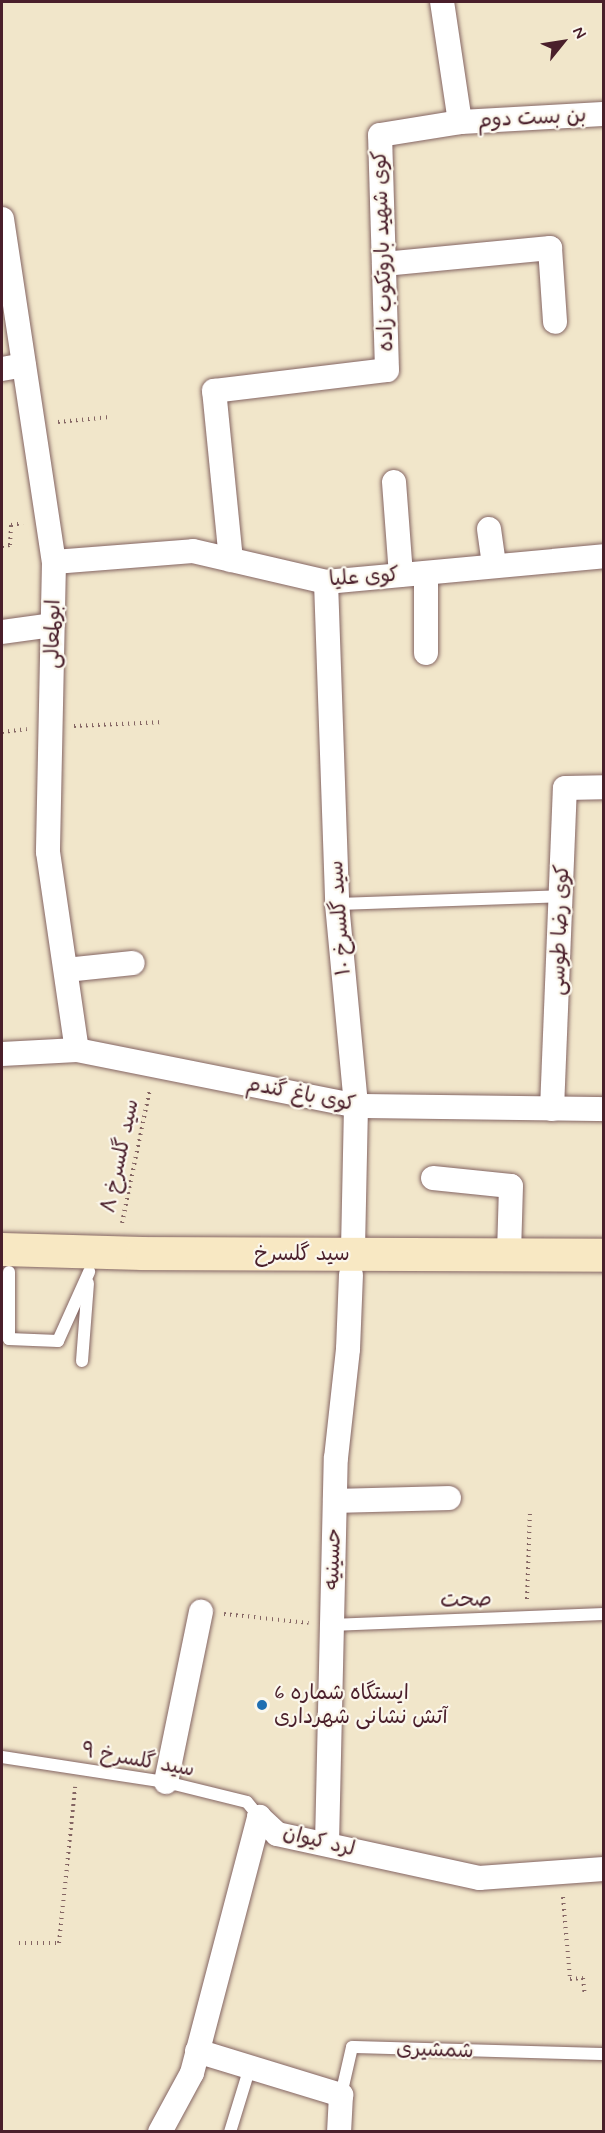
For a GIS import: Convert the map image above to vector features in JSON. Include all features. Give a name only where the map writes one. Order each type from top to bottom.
[{"type":"main road","name":"سید گلسرخ","points":[[352,1265],[509,1255],[603,1256]]},
{"type":"main road","name":"سید گلسرخ","points":[[6,1260],[98,1258],[352,1265],[603,1277]]},
{"type":"street","points":[[442,2],[460,122]]},
{"type":"street","name":"بن بست دوم","points":[[460,122],[603,114]]},
{"type":"street","name":"کوی شهید باروتکوب زاده","points":[[231,560],[214,391],[387,370],[380,135],[460,122]]},
{"type":"street","name":"ابولمعالی","points":[[2,219],[13,367],[33,425],[54,562],[48,852],[77,1050]]},
{"type":"street","points":[[384,264],[550,248],[555,322]]},
{"type":"street","points":[[394,482],[401,575]]},
{"type":"street","points":[[489,529],[494,566]]},
{"type":"street","name":"کوی علیا","points":[[54,562],[193,551],[326,582],[603,556]]},
{"type":"street","points":[[426,573],[426,653]]},
{"type":"street","name":"سید گلسرخ ۱۰","points":[[326,582],[337,904],[356,1106],[352,1265]]},
{"type":"street","points":[[2,632],[53,625]]},
{"type":"street","name":"کوی رضا طوسی","points":[[552,1109],[565,789],[603,787]]},
{"type":"street","points":[[66,970],[133,963]]},
{"type":"street","name":"کوی باغ گندم","points":[[2,1054],[77,1050],[356,1106],[603,1109]]},
{"type":"street","points":[[433,1178],[511,1186],[509,1255]]},
{"type":"street","name":"حسینیه","points":[[327,1844],[336,1458],[348,1349],[352,1265]]},
{"type":"street","points":[[335,1501],[449,1498]]},
{"type":"street","points":[[166,1782],[201,1612]]},
{"type":"street","name":"لرد کیوان","points":[[160,2132],[192,2073],[259,1818],[277,1834],[479,1878],[603,1869]]},
{"type":"street","points":[[197,2051],[341,2095]]},
{"type":"street","name":"شمشیری","points":[[339,2132],[341,2095]]},
{"type":"lane","points":[[337,904],[561,896]]},
{"type":"lane","points":[[6,1260],[9,1339],[58,1341],[98,1258]]},
{"type":"lane","points":[[82,1361],[98,1258]]},
{"type":"lane","name":"صحت","points":[[331,1625],[603,1614]]},
{"type":"lane","name":"سید گلسرخ ۹","points":[[2,1757],[166,1782],[248,1802],[259,1818]]},
{"type":"lane","name":"شمشیری","points":[[341,2095],[352,2047],[603,2054]]},
{"type":"lane","points":[[230,2132],[250,2067]]},
{"type":"path","points":[[33,425],[110,417]]},
{"type":"path","points":[[2,546],[10,545],[11,525],[48,521]]},
{"type":"path","points":[[51,727],[163,722]]},
{"type":"path","name":"سید گلسرخ ۸","points":[[98,1258],[155,1065]]},
{"type":"path","points":[[526,1618],[531,1512]]},
{"type":"path","points":[[201,1612],[331,1625]]},
{"type":"path","points":[[19,1943],[59,1943],[76,1768]]},
{"type":"path","points":[[561,1872],[570,1978],[583,1978],[585,1996]]},
{"type":"place","name":"ایستگاه شماره 6 آتش نشانی شهرداری","points":[[262,1705]]}]
